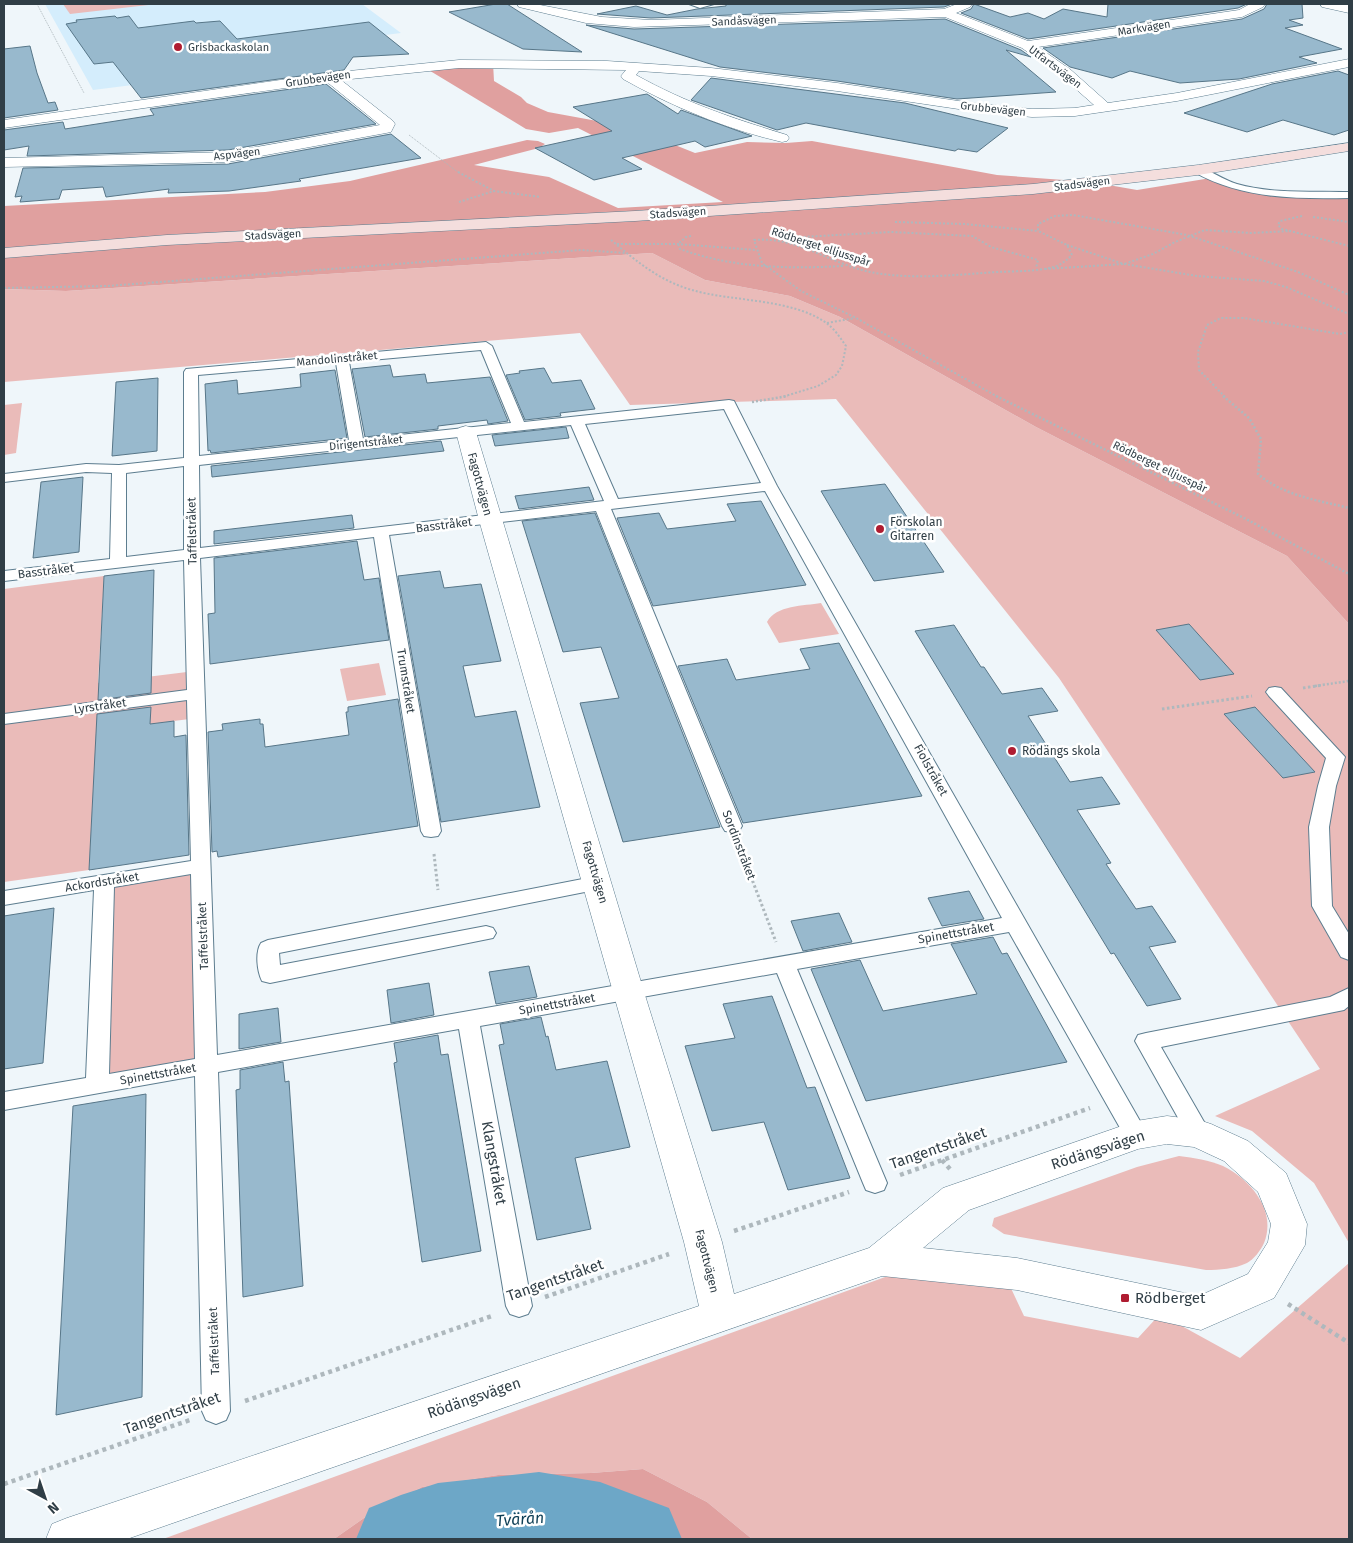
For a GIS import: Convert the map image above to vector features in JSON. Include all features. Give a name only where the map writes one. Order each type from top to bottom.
[{"type":"main road","name":"Stadsvägen","points":[[4,253],[167,240],[635,216],[1033,189],[1198,170],[1349,147]]},
{"type":"street","name":"Sandåsvägen","points":[[523,4],[622,28],[946,13],[966,4]]},
{"type":"street","name":"Markvägen","points":[[1027,45],[1242,13],[1258,4]]},
{"type":"street","points":[[1326,4],[1349,8]]},
{"type":"street","points":[[794,9],[812,18]]},
{"type":"street","name":"Utfartsvägen","points":[[946,13],[1027,45],[1066,73],[1104,107]]},
{"type":"street","points":[[607,65],[612,51]]},
{"type":"street","name":"Grubbevägen","points":[[4,124],[329,77],[400,68],[460,64],[607,65],[636,67],[775,79],[1002,111],[1032,113],[1061,112],[1177,97],[1349,63]]},
{"type":"street","points":[[636,67],[628,76],[665,97],[717,118],[782,138]]},
{"type":"street","points":[[329,77],[388,124],[386,129]]},
{"type":"street","name":"Aspvägen","points":[[4,162],[228,156],[386,129]]},
{"type":"street","name":"Fagottvägen","points":[[466,432],[628,992],[703,1242],[720,1314]]},
{"type":"street","name":"Rödängsvägen","points":[[67,1539],[882,1260],[956,1199],[1136,1135],[1167,1130],[1199,1134],[1236,1151],[1273,1183],[1289,1224],[1286,1245],[1261,1286],[1201,1313],[1016,1274],[882,1260]]},
{"type":"lane","points":[[693,4],[700,6],[710,4]]},
{"type":"lane","points":[[1198,170],[1211,178],[1241,187],[1272,193],[1349,195]]},
{"type":"lane","name":"Mandolinstråket","points":[[191,461],[191,372],[486,346],[519,426]]},
{"type":"lane","points":[[342,358],[357,444]]},
{"type":"lane","name":"Dirigentstråket","points":[[4,478],[86,468],[119,469],[729,404]]},
{"type":"lane","name":"Fiolstråket","points":[[729,404],[770,486],[1136,1135]]},
{"type":"lane","name":"Sordinstråket","points":[[576,420],[732,826]]},
{"type":"lane","name":"Taffelstråket","points":[[191,461],[216,1411]]},
{"type":"lane","points":[[118,563],[119,469]]},
{"type":"lane","name":"Basstråket","points":[[4,576],[770,486]]},
{"type":"lane","name":"Trumstråket","points":[[382,532],[431,831]]},
{"type":"lane","points":[[1275,692],[1336,757],[1327,786],[1319,827],[1322,906],[1349,952]]},
{"type":"lane","name":"Lyrstråket","points":[[4,719],[196,694]]},
{"type":"lane","name":"Ackordstråket","points":[[4,898],[201,866]]},
{"type":"lane","points":[[97,1085],[104,882]]},
{"type":"lane","points":[[486,933],[270,975],[268,948],[598,883]]},
{"type":"lane","name":"Spinettstråket","points":[[4,1102],[1017,923]]},
{"type":"lane","points":[[784,964],[875,1184]]},
{"type":"lane","points":[[1199,1134],[1146,1041],[1336,1004],[1349,996]]},
{"type":"lane","name":"Klangstråket","points":[[468,1020],[519,1306]]},
{"type":"path","points":[[37,4],[94,111]]},
{"type":"path","points":[[386,129],[409,135],[464,177],[494,191],[546,198]]},
{"type":"path","points":[[1038,231],[1038,224],[1046,219],[1056,215],[1073,214],[1160,228],[1189,235],[1298,272],[1349,295]]},
{"type":"path","points":[[1304,216],[1280,221],[1278,225],[1282,229],[1349,246]]},
{"type":"path","points":[[1312,217],[1349,222]]},
{"type":"path","points":[[890,222],[964,224],[1038,231],[1067,245],[1124,264],[1198,276],[1264,281],[1312,296],[1349,314]]},
{"type":"path","points":[[1034,270],[1124,264],[1153,254],[1189,235],[1205,230],[1251,233],[1291,231]]},
{"type":"path","points":[[785,242],[788,239],[802,237],[891,232],[972,236],[991,246],[1038,260],[1038,267],[1034,270]]},
{"type":"path","points":[[678,244],[686,237],[695,235]]},
{"type":"path","name":"Rödberget elljusspår","points":[[1067,245],[1072,256],[1064,263],[1034,270],[928,276],[870,272],[846,266],[785,242],[764,238],[754,240],[756,250],[765,265],[801,290],[856,318],[1002,399],[1246,519],[1349,574]]},
{"type":"path","points":[[729,404],[773,399],[808,390],[837,374],[846,346],[838,333],[826,323],[806,314],[694,292],[678,286],[645,269],[616,244],[678,244],[756,250]]},
{"type":"path","points":[[678,244],[680,249],[695,256],[765,265],[811,268],[846,266]]},
{"type":"path","points":[[4,288],[126,284],[581,250],[626,253]]},
{"type":"path","points":[[826,323],[856,318]]},
{"type":"path","points":[[1349,332],[1340,334],[1244,318],[1221,318],[1207,325],[1198,352],[1199,370],[1214,388],[1249,418],[1261,439],[1258,474],[1267,483],[1280,489],[1349,508]]},
{"type":"path","name":"Sordinstråket","points":[[732,826],[784,964]]},
{"type":"path","points":[[431,831],[440,914]]},
{"type":"path","name":"Tangentstråket","points":[[4,1484],[875,1184],[1114,1099]]},
{"type":"path","points":[[1261,1286],[1349,1343]]},
{"type":"shaded area","name":"Grisbackaskolan","points":[[45,4],[362,4],[401,33],[175,62],[188,78],[93,90]]},
{"type":"shaded area","points":[[63,4],[157,4],[70,14]]},
{"type":"shaded area","points":[[493,63],[494,81],[521,97],[527,103],[548,112],[630,127],[695,153],[747,142],[786,143],[812,141],[997,175],[1091,182],[1137,190],[1211,178],[1241,187],[1293,194],[1349,195],[1349,624],[1287,556],[1036,427],[840,317],[790,296],[705,280],[652,253],[66,291],[4,289],[4,206],[265,192],[350,181],[527,140],[545,144],[539,148],[474,165],[549,177],[618,208],[723,202],[578,128],[549,133],[526,129],[422,66]]},
{"type":"shaded area","points":[[652,253],[705,280],[790,296],[840,317],[1036,427],[1287,556],[1349,624],[1349,1243],[1314,1183],[1252,1131],[1215,1116],[1320,1069],[1059,678],[836,399],[630,405],[580,333],[4,382],[4,289],[66,291]]},
{"type":"shaded area","points":[[22,403],[16,453],[4,455],[4,405]]},
{"type":"shaded area","points":[[104,576],[98,683],[195,671],[197,718],[97,731],[89,870],[4,882],[4,589]]},
{"type":"shaded area","points":[[821,603],[839,634],[779,643],[767,622],[771,616],[791,607]]},
{"type":"shaded area","points":[[379,663],[386,695],[347,701],[340,669]]},
{"type":"shaded area","points":[[201,866],[206,1066],[97,1085],[104,882]]},
{"type":"shaded area","points":[[1179,1156],[1196,1158],[1223,1166],[1243,1179],[1259,1198],[1267,1219],[1267,1231],[1261,1249],[1247,1263],[1227,1269],[1206,1270],[1004,1234],[992,1226],[994,1218],[1137,1167]]},
{"type":"shaded area","points":[[1349,1263],[1349,1539],[752,1539],[707,1502],[643,1469],[591,1473],[498,1475],[422,1487],[364,1518],[334,1539],[163,1539],[910,1268],[1009,1284],[1024,1316],[1138,1338],[1160,1314],[1240,1358]]},
{"type":"shaded area","points":[[643,1469],[707,1502],[752,1539],[334,1539],[364,1518],[422,1487],[498,1475],[591,1473]]},
{"type":"building","points":[[496,4],[507,4],[582,52],[523,49],[449,12]]},
{"type":"building","points":[[726,4],[952,4],[944,7],[651,18],[597,14],[636,6],[667,15],[726,6]]},
{"type":"building","points":[[974,4],[1010,17],[1028,13],[1044,19],[1063,9],[1107,17],[1108,4],[1247,4],[1238,8],[1028,39],[961,13],[971,9]]},
{"type":"building","points":[[1267,4],[1302,4],[1303,18],[1289,20],[1303,25],[1285,28],[1342,49],[1299,57],[1317,63],[1239,79],[1180,83],[1130,71],[1112,78],[1070,67],[1043,48],[1242,19],[1264,9]]},
{"type":"building","points":[[115,16],[117,18],[129,16],[138,28],[194,21],[196,23],[220,21],[237,39],[369,22],[409,54],[353,57],[344,70],[141,98],[113,62],[94,64],[66,24],[77,22],[76,20]]},
{"type":"building","points":[[945,19],[1021,50],[1031,57],[1006,50],[1056,92],[957,99],[837,81],[720,67],[586,25],[634,29]]},
{"type":"building","points":[[30,46],[48,103],[55,102],[58,110],[4,118],[4,49]]},
{"type":"building","points":[[1338,71],[1349,75],[1349,130],[1334,135],[1283,120],[1247,132],[1184,113],[1272,84]]},
{"type":"building","points":[[711,78],[905,103],[1008,128],[977,152],[958,149],[955,151],[806,123],[777,130],[691,100]]},
{"type":"building","points":[[326,84],[376,124],[228,150],[27,156],[29,146],[4,150],[4,130],[63,122],[65,129],[154,115],[150,109]]},
{"type":"building","points":[[647,94],[678,114],[681,110],[752,136],[705,147],[695,141],[622,158],[642,169],[594,180],[535,148],[612,131],[573,107]]},
{"type":"building","points":[[391,134],[421,158],[299,179],[301,181],[229,191],[168,193],[169,189],[106,197],[103,187],[62,190],[59,199],[20,202],[22,196],[15,197],[23,168],[228,164]]},
{"type":"building","points":[[390,365],[393,377],[425,374],[427,383],[490,377],[508,421],[488,424],[487,420],[438,426],[438,429],[365,437],[352,369]]},
{"type":"building","points":[[544,368],[552,383],[581,380],[595,409],[560,413],[561,416],[525,420],[506,375],[520,373],[519,371]]},
{"type":"building","points":[[335,370],[347,438],[211,453],[210,450],[208,451],[205,384],[237,380],[238,394],[301,387],[300,374]]},
{"type":"building","points":[[158,378],[157,451],[112,456],[116,382]]},
{"type":"building","points":[[566,427],[569,438],[495,446],[492,435]]},
{"type":"building","points":[[441,441],[444,451],[212,477],[211,466]]},
{"type":"building","points":[[83,477],[79,552],[33,558],[41,482]]},
{"type":"building","points":[[885,484],[944,572],[874,581],[821,491]]},
{"type":"building","points":[[589,487],[594,500],[519,509],[515,496]]},
{"type":"building","points":[[761,501],[806,585],[653,606],[617,518],[659,513],[667,529],[736,521],[727,504]]},
{"type":"building","points":[[595,513],[720,827],[623,842],[580,703],[619,698],[601,647],[563,652],[522,521]]},
{"type":"building","points":[[352,515],[354,528],[214,544],[214,531]]},
{"type":"building","points":[[357,541],[364,580],[379,578],[389,640],[210,664],[208,614],[215,613],[214,558]]},
{"type":"building","points":[[154,570],[151,693],[98,700],[104,576]]},
{"type":"building","points":[[440,571],[444,588],[481,584],[501,661],[463,666],[475,717],[516,711],[540,807],[441,822],[398,576]]},
{"type":"building","points":[[1189,624],[1234,674],[1200,680],[1156,630]]},
{"type":"building","points":[[954,625],[981,667],[984,667],[1002,694],[1042,688],[1058,711],[1028,716],[1070,782],[1102,777],[1120,804],[1077,810],[1111,863],[1106,864],[1136,909],[1152,906],[1176,942],[1149,947],[1181,999],[1147,1006],[1114,953],[1111,954],[915,631]]},
{"type":"building","points":[[839,643],[922,796],[743,823],[678,666],[727,659],[736,680],[810,669],[800,649]]},
{"type":"building","points":[[398,699],[418,826],[218,857],[217,851],[212,852],[208,732],[223,730],[222,724],[260,719],[260,724],[263,724],[265,747],[349,735],[346,712],[348,712],[348,707]]},
{"type":"building","points":[[151,707],[150,724],[174,721],[174,737],[186,735],[189,855],[89,870],[97,714]]},
{"type":"building","points":[[1255,707],[1315,772],[1283,778],[1224,714]]},
{"type":"building","points":[[969,891],[984,919],[942,926],[928,898]]},
{"type":"building","points":[[54,908],[43,1063],[4,1069],[4,916]]},
{"type":"building","points":[[839,913],[852,942],[803,951],[791,921]]},
{"type":"building","points":[[993,937],[1002,954],[1007,953],[1067,1062],[866,1101],[811,969],[860,960],[883,1011],[977,994],[951,944]]},
{"type":"building","points":[[529,966],[537,997],[496,1004],[489,972]]},
{"type":"building","points":[[429,983],[434,1015],[391,1023],[387,990]]},
{"type":"building","points":[[772,996],[807,1088],[815,1087],[850,1178],[788,1190],[764,1122],[712,1131],[685,1046],[735,1038],[723,1004]]},
{"type":"building","points":[[278,1008],[281,1042],[239,1049],[239,1014]]},
{"type":"building","points":[[541,1017],[546,1037],[548,1036],[556,1070],[607,1061],[630,1147],[575,1158],[591,1229],[537,1240],[499,1045],[504,1044],[500,1024]]},
{"type":"building","points":[[438,1035],[441,1055],[448,1054],[481,1251],[422,1262],[394,1063],[397,1062],[394,1043]]},
{"type":"building","points":[[283,1062],[285,1082],[289,1081],[303,1286],[243,1297],[236,1090],[240,1089],[240,1070]]},
{"type":"building","points":[[146,1094],[142,1397],[56,1415],[73,1106]]},
{"type":"waterway","name":"Tvärån","points":[[401,1539],[438,1527],[539,1515],[600,1526],[637,1539]]},
{"type":"place","name":"Grisbackaskolan","points":[[178,47]]},
{"type":"place","name":"Förskolan Gitarren","points":[[880,529]]},
{"type":"place","name":"Rödängs skola","points":[[1012,751]]},
{"type":"place","name":"Rödberget","points":[[1125,1298]]}]
